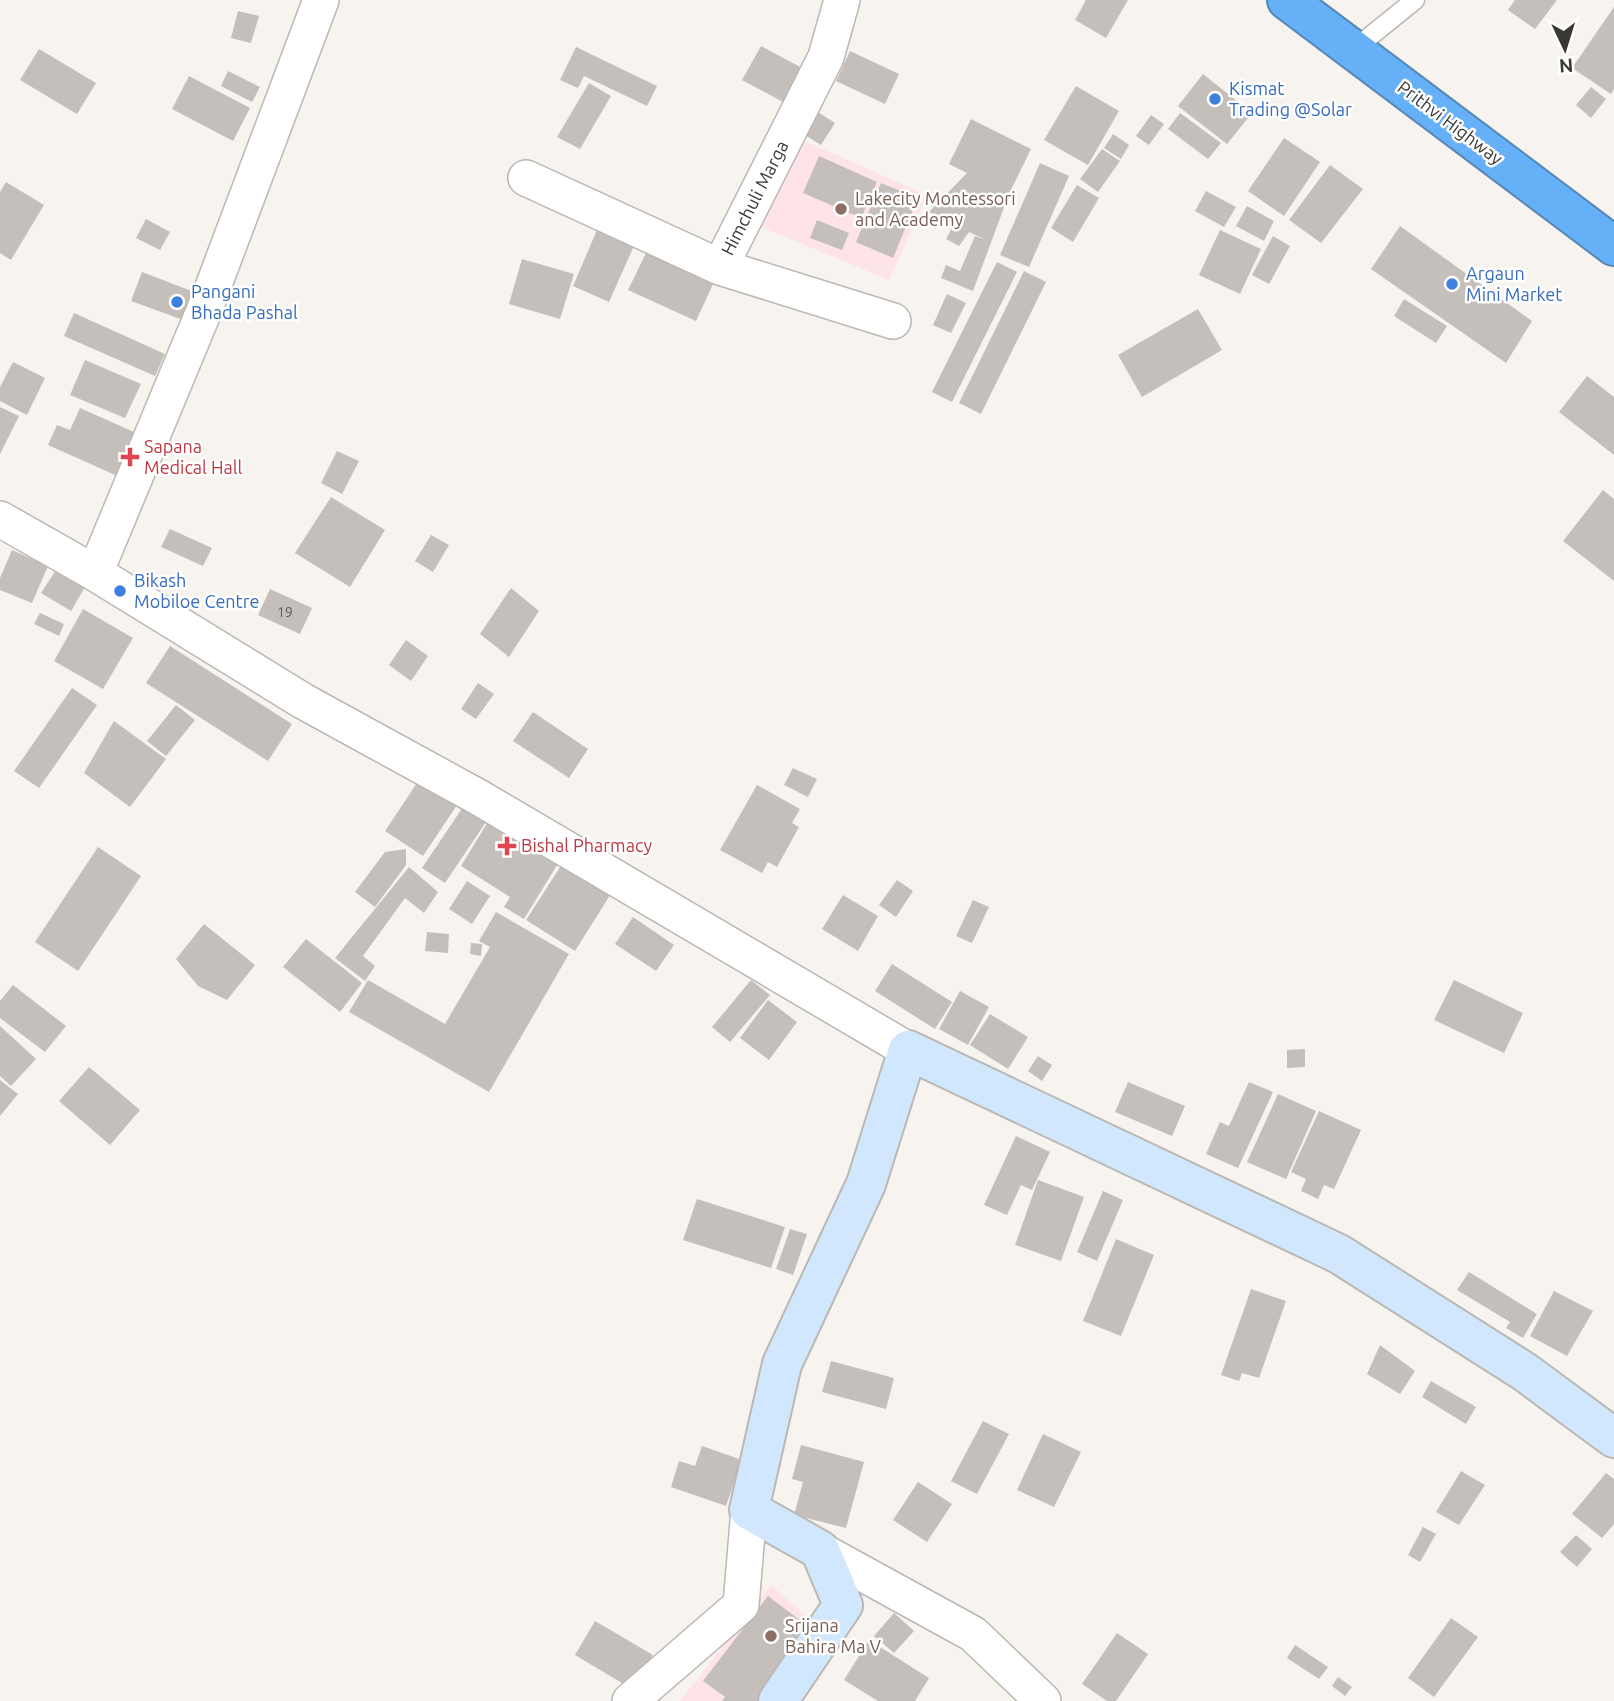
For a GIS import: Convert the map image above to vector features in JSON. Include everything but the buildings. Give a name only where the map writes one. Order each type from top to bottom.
[{"type":"highway","name":"Prithvi Highway","points":[[1287,0],[1614,246]]},
{"type":"main road","points":[[778,1701],[843,1605],[820,1550],[749,1510],[782,1364],[866,1184],[908,1050],[1339,1254],[1525,1372],[1614,1438]]},
{"type":"street","points":[[95,573],[199,323],[321,0]]},
{"type":"street","name":"Himchuli Marga","points":[[842,0],[826,57],[720,267],[893,321]]},
{"type":"street","points":[[526,178],[720,267]]},
{"type":"street","points":[[0,519],[95,573],[303,701],[478,797],[908,1050]]},
{"type":"street","points":[[631,1701],[741,1605],[749,1510]]},
{"type":"street","points":[[820,1550],[973,1634],[1043,1701]]},
{"type":"lane","points":[[1353,50],[1415,0]]},
{"type":"shaded area","name":"Lakecity Montessori and Academy","points":[[800,139],[927,195],[889,280],[754,224]]},
{"type":"shaded area","name":"Srijana Bahira Ma V","points":[[771,1585],[817,1625],[763,1701],[680,1701]]},
{"type":"place","name":"Kismat Trading @Solar","points":[[1215,99]]},
{"type":"place","name":"Lakecity Montessori and Academy","points":[[841,209]]},
{"type":"place","name":"Argaun Mini Market","points":[[1452,284]]},
{"type":"place","name":"Pangani Bhada Pashal","points":[[177,302]]},
{"type":"place","name":"Sapana Medical Hall","points":[[130,457]]},
{"type":"place","name":"Bikash Mobiloe Centre","points":[[120,591]]},
{"type":"place","name":"Bishal Pharmacy","points":[[507,846]]},
{"type":"place","name":"Srijana Bahira Ma V","points":[[771,1636]]}]
